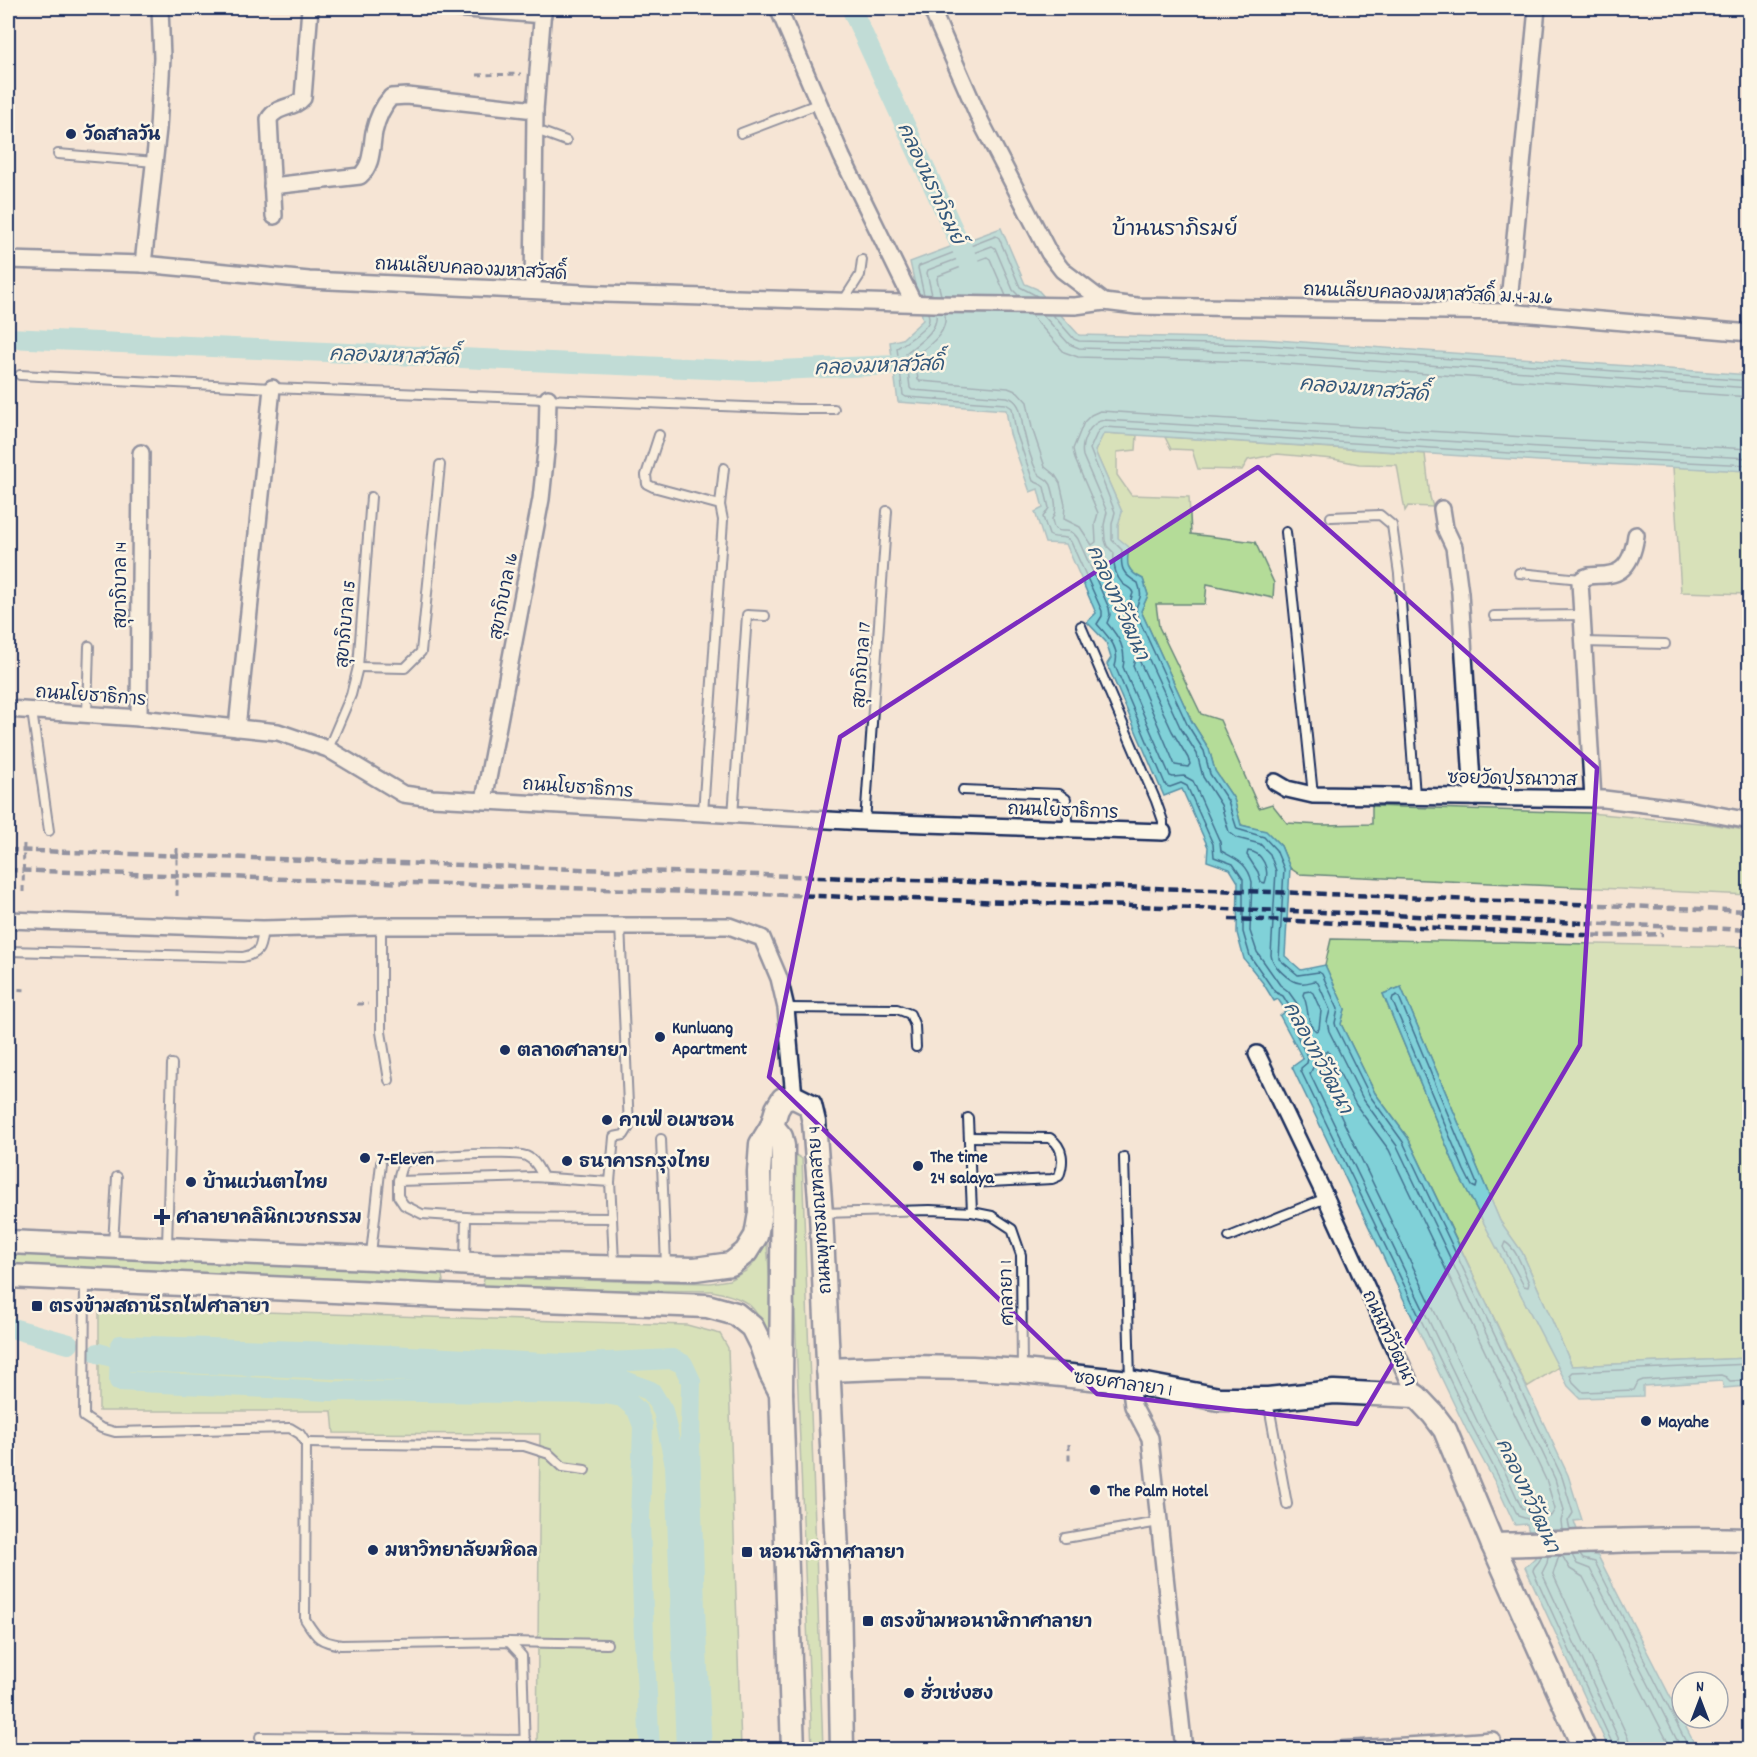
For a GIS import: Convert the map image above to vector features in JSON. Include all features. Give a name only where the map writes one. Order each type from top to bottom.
[{"type":"main road","points":[[8,1242],[371,1258],[465,1265],[694,1269],[730,1264],[746,1252],[756,1236],[760,1214],[761,1144],[772,1126],[783,1099],[794,1097]]},
{"type":"main road","name":"ถนนพุทธมณฑลสาย 4","points":[[794,1097],[810,1105],[814,1122],[821,1213],[839,1594],[842,1749]]},
{"type":"main road","name":"ถนนพุทธมณฑลสาย 4","points":[[772,1126],[783,1146],[781,1393],[793,1749]]},
{"type":"main road","points":[[464,1297],[465,1265]]},
{"type":"main road","points":[[8,1276],[706,1306],[736,1314],[752,1327],[781,1393]]},
{"type":"main road","name":"ซอยศาลายา 1","points":[[828,1370],[905,1367],[1022,1371],[1130,1382],[1219,1399],[1268,1399],[1334,1392],[1416,1396]]},
{"type":"main road","name":"ถนนทวีวัฒนา","points":[[1416,1396],[1445,1430],[1502,1545],[1585,1749]]},
{"type":"main road","points":[[1502,1545],[1609,1540],[1749,1540]]},
{"type":"street","points":[[144,264],[158,129],[162,58],[160,8]]},
{"type":"street","points":[[274,216],[270,119],[277,110],[298,104],[303,98],[310,8]]},
{"type":"street","points":[[455,8],[543,11],[535,110],[533,290]]},
{"type":"street","points":[[778,8],[842,157],[913,302]]},
{"type":"street","points":[[931,8],[981,122],[1050,253],[1062,270],[1104,302]]},
{"type":"street","points":[[1508,312],[1537,8]]},
{"type":"street","points":[[272,186],[360,176],[369,164],[380,114],[391,97],[407,96],[535,110]]},
{"type":"street","name":"ถนนเลียบคลองมหาสวัสดิ์","points":[[8,260],[144,264],[309,280],[604,294],[1075,306]]},
{"type":"street","name":"ถนนเลียบคลองมหาสวัสดิ์ ม.4-ม.6","points":[[1075,306],[1104,302],[1137,306],[1508,312],[1749,333]]},
{"type":"street","points":[[237,728],[272,388]]},
{"type":"street","name":"สุขาภิบาล 16","points":[[484,800],[540,499],[547,443],[548,398]]},
{"type":"street","name":"สุขาภิบาล 14","points":[[138,718],[141,453]]},
{"type":"street","points":[[1442,509],[1445,528],[1454,547],[1460,593],[1473,797]]},
{"type":"street","points":[[1593,799],[1580,582],[1585,577],[1610,575],[1622,569],[1632,556],[1636,535]]},
{"type":"street","name":"ถนนโยธาธิการ","points":[[8,709],[138,718],[278,732],[328,749],[403,794],[432,798],[733,816],[1163,832]]},
{"type":"street","name":"ซอยวัดปุรณาวาส","points":[[1275,782],[1287,789],[1313,795],[1593,799],[1692,810],[1749,821]]},
{"type":"street","points":[[8,920],[263,929],[381,926],[729,926],[762,938],[779,978],[786,1008],[794,1097]]},
{"type":"street","name":"ถนนทวีวัฒนา","points":[[1257,1054],[1326,1198],[1416,1396]]},
{"type":"street","points":[[1130,1382],[1133,1406],[1150,1438],[1184,1749]]},
{"type":"street","points":[[1337,1749],[1439,1747],[1492,1740]]},
{"type":"lane","points":[[741,133],[820,103]]},
{"type":"lane","points":[[536,130],[566,141]]},
{"type":"lane","points":[[58,154],[155,162]]},
{"type":"lane","points":[[844,300],[860,275],[862,260]]},
{"type":"lane","points":[[20,375],[272,388],[834,409]]},
{"type":"lane","points":[[659,435],[646,476],[647,484],[653,488],[720,505]]},
{"type":"lane","points":[[358,667],[405,668],[421,652],[440,465]]},
{"type":"lane","points":[[703,814],[723,520],[720,505],[724,468]]},
{"type":"lane","name":"สุขาภิบาล 15","points":[[328,749],[351,695],[358,667],[371,497]]},
{"type":"lane","name":"สุขาภิบาล 17","points":[[865,822],[887,511]]},
{"type":"lane","points":[[1331,517],[1380,515],[1392,525],[1399,574],[1416,796]]},
{"type":"lane","points":[[1286,532],[1313,795]]},
{"type":"lane","points":[[1519,573],[1581,579]]},
{"type":"lane","points":[[733,816],[747,615],[765,616]]},
{"type":"lane","points":[[1494,616],[1582,615]]},
{"type":"lane","points":[[1081,626],[1156,801],[1163,821],[1163,832]]},
{"type":"lane","points":[[1583,642],[1665,645]]},
{"type":"lane","points":[[87,714],[89,646]]},
{"type":"lane","points":[[32,711],[49,831]]},
{"type":"lane","points":[[963,790],[1059,794],[1066,799],[1069,830]]},
{"type":"lane","points":[[614,1268],[610,1182],[614,1137],[624,1135],[629,1127],[620,925]]},
{"type":"lane","points":[[381,926],[381,1032],[389,1080]]},
{"type":"lane","points":[[8,951],[243,957],[253,955],[259,950],[263,929]]},
{"type":"lane","points":[[786,1008],[897,1009],[910,1014],[915,1026],[916,1047]]},
{"type":"lane","points":[[167,1250],[172,1064]]},
{"type":"lane","points":[[968,1118],[972,1212]]},
{"type":"lane","points":[[969,1137],[1050,1138],[1056,1142],[1062,1152],[1062,1167],[1059,1176],[1052,1179],[970,1183]]},
{"type":"lane","points":[[661,1139],[666,1269]]},
{"type":"lane","points":[[543,1177],[534,1162],[526,1156],[516,1154],[412,1159],[405,1163],[400,1171],[398,1196],[404,1205],[422,1214],[466,1217],[612,1218]]},
{"type":"lane","points":[[1124,1157],[1130,1382]]},
{"type":"lane","points":[[371,1258],[381,1164]]},
{"type":"lane","points":[[113,1247],[117,1177]]},
{"type":"lane","points":[[398,1181],[543,1177],[610,1182]]},
{"type":"lane","points":[[1229,1237],[1326,1198]]},
{"type":"lane","name":"ศาลายา 1","points":[[821,1213],[930,1210],[972,1212],[992,1216],[1012,1229],[1021,1255],[1022,1371]]},
{"type":"lane","points":[[465,1265],[466,1217]]},
{"type":"lane","points":[[85,1279],[84,1418],[101,1428],[115,1432],[290,1428],[300,1434],[306,1443],[305,1619],[316,1637],[327,1643],[341,1645],[509,1641],[607,1644]]},
{"type":"lane","points":[[1268,1399],[1287,1504]]},
{"type":"lane","points":[[306,1443],[524,1446],[549,1454],[563,1467],[585,1470]]},
{"type":"lane","points":[[1065,1538],[1158,1522]]},
{"type":"lane","points":[[509,1641],[522,1656],[525,1749]]},
{"type":"lane","points":[[260,1737],[526,1740]]},
{"type":"lane","points":[[388,1739],[388,1749]]},
{"type":"path","points":[[477,75],[538,73]]},
{"type":"path","points":[[23,892],[24,842]]},
{"type":"path","points":[[177,848],[177,896]]},
{"type":"path","points":[[8,989],[28,990]]},
{"type":"path","points":[[1069,1444],[1069,1465]]},
{"type":"highlighted area","points":[[1258,467],[1597,768],[1580,1045],[1357,1424],[1097,1394],[769,1077],[840,737]]},
{"type":"green space","points":[[1103,433],[1137,435],[1136,450],[1117,452],[1117,475],[1131,495],[1189,497],[1191,534],[1255,542],[1274,583],[1273,598],[1207,584],[1205,604],[1156,604],[1159,627],[1201,714],[1220,720],[1259,808],[1272,804],[1287,823],[1322,825],[1372,824],[1372,806],[1589,813],[1711,824],[1749,831],[1749,895],[1299,874],[1290,868],[1281,846],[1266,832],[1241,825],[1234,799],[1215,771],[1209,749],[1192,722],[1141,611],[1148,595],[1143,579],[1133,574],[1126,563],[1118,539],[1118,525],[1122,512],[1095,451]]},
{"type":"green space","points":[[1165,437],[1425,454],[1433,507],[1408,506],[1405,511],[1397,465],[1359,464],[1333,459],[1277,454],[1248,460],[1242,470],[1198,469],[1192,450],[1171,449]]},
{"type":"green space","points":[[1673,467],[1749,471],[1749,594],[1681,592]]},
{"type":"green space","points":[[1331,939],[1749,947],[1749,1358],[1572,1366],[1522,1252],[1500,1221],[1401,987],[1383,994],[1458,1173],[1559,1367],[1527,1387],[1408,1138],[1375,1093],[1341,1024],[1345,1009],[1325,965]]},
{"type":"green space","points":[[796,1155],[802,1159],[823,1749],[812,1749],[789,1160],[791,1156]]},
{"type":"green space","points":[[766,1232],[771,1294],[771,1343],[761,1321],[751,1307],[736,1297],[712,1291],[489,1289],[483,1287],[484,1278],[489,1275],[710,1283],[729,1280],[746,1271],[754,1263]]},
{"type":"green space","points":[[15,1253],[437,1273],[442,1275],[443,1281],[441,1285],[436,1286],[14,1265],[11,1262]]},
{"type":"green space","points":[[99,1307],[687,1325],[720,1334],[728,1348],[741,1749],[537,1749],[540,1434],[334,1433],[332,1411],[99,1411]]},
{"type":"water","name":"คลองทวีวัฒนา","points":[[1001,228],[1025,284],[1037,289],[1079,335],[1262,339],[1749,375],[1749,471],[1539,461],[1104,433],[1095,451],[1122,512],[1118,525],[1118,538],[1129,547],[1128,566],[1133,573],[1143,579],[1148,595],[1141,611],[1192,722],[1209,749],[1215,771],[1234,799],[1241,825],[1266,831],[1281,846],[1290,868],[1285,956],[1301,970],[1325,965],[1345,1009],[1341,1024],[1375,1093],[1408,1138],[1568,1475],[1582,1520],[1574,1521],[1585,1553],[1598,1556],[1670,1696],[1670,1730],[1687,1730],[1697,1749],[1609,1749],[1525,1567],[1535,1558],[1527,1524],[1515,1525],[1466,1429],[1292,1067],[1303,1059],[1280,1016],[1286,1011],[1278,999],[1274,1001],[1244,959],[1237,933],[1238,882],[1230,869],[1207,861],[1208,847],[1182,789],[1164,796],[1107,664],[1111,658],[1106,642],[1087,622],[1096,613],[1066,544],[1045,543],[1035,512],[1043,508],[1038,489],[1030,492],[1010,434],[1006,410],[898,402],[890,342],[902,339],[923,320],[910,262]]},
{"type":"water","points":[[1401,987],[1500,1221],[1522,1252],[1572,1366],[1749,1358],[1749,1386],[1724,1388],[1722,1381],[1643,1386],[1643,1396],[1580,1398],[1568,1386],[1458,1173],[1383,994]]},
{"type":"waterway","name":"คลองนราภิรมย์","points":[[851,8],[971,268]]},
{"type":"waterway","name":"คลองมหาสวัสดิ์","points":[[8,338],[753,371],[919,364]]},
{"type":"waterway","points":[[8,1327],[69,1344]]},
{"type":"waterway","points":[[650,1750],[640,1521],[643,1426],[637,1410],[622,1397],[605,1394],[330,1391],[119,1381],[120,1345],[331,1352],[564,1364],[673,1359],[683,1364],[691,1381],[690,1445],[702,1750]]},
{"type":"waterway","points":[[98,1353],[127,1361],[623,1380],[651,1391],[663,1411],[675,1465],[686,1750]]},
{"type":"railway","points":[[8,850],[1302,893],[1750,911]]},
{"type":"railway","points":[[8,870],[1320,912],[1750,930]]},
{"type":"railway","points":[[1229,919],[1606,936],[1663,934]]},
{"type":"place","name":"วัดสาลวัน","points":[[71,134]]},
{"type":"place","name":"Kunluang Apartment","points":[[660,1037]]},
{"type":"place","name":"ตลาดศาลายา","points":[[505,1050]]},
{"type":"place","name":"คาเฟ่ อเมซอน","points":[[607,1120]]},
{"type":"place","name":"7-Eleven","points":[[365,1158]]},
{"type":"place","name":"ธนาคารกรุงไทย","points":[[567,1161]]},
{"type":"place","name":"The time 24 salaya","points":[[918,1166]]},
{"type":"place","name":"บ้านแว่นตาไทย","points":[[191,1182]]},
{"type":"place","name":"ศาลายาคลินิกเวชกรรม","points":[[162,1217]]},
{"type":"place","name":"ตรงข้ามสถานีรถไฟศาลายา","points":[[37,1306]]},
{"type":"place","name":"Mayahe","points":[[1646,1421]]},
{"type":"place","name":"The Palm Hotel","points":[[1095,1490]]},
{"type":"place","name":"มหาวิทยาลัยมหิดล","points":[[373,1550]]},
{"type":"place","name":"หอนาฬิกาศาลายา","points":[[747,1552]]},
{"type":"place","name":"ตรงข้ามหอนาฬิกาศาลายา","points":[[868,1621]]},
{"type":"place","name":"ฮั่วเซ่งฮง","points":[[909,1693]]},
{"type":"district","name":"บ้านนราภิรมย์","points":[[1175,228]]}]
